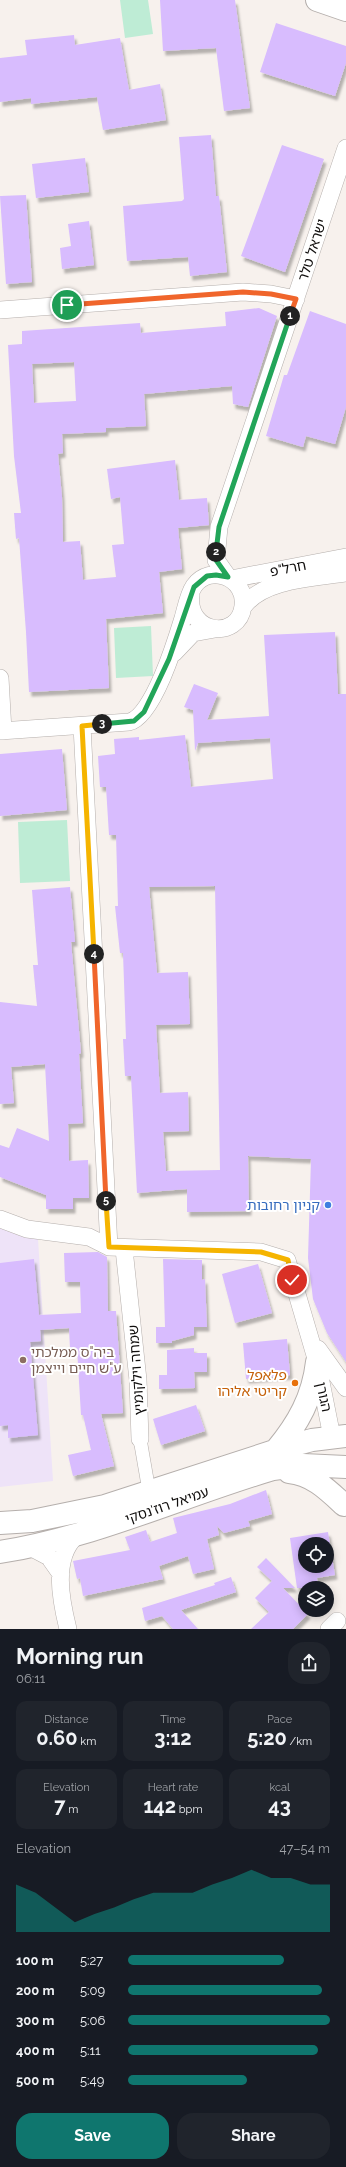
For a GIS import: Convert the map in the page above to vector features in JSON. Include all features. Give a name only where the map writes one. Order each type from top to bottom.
[{"type":"street","points":[[317,0],[346,10]]},
{"type":"street","name":"ישראל טלר","points":[[229,578],[216,560],[219,527],[346,148]]},
{"type":"street","points":[[0,310],[243,292],[271,294],[296,299]]},
{"type":"street","name":"חרל\"פ","points":[[229,578],[346,557]]},
{"type":"street","name":"חרל\"פ","points":[[243,607],[249,598],[267,588],[346,573]]},
{"type":"street","points":[[0,678],[1,731],[129,722],[140,717],[148,706],[169,659],[194,587],[207,576],[216,575],[229,578],[240,587],[243,593],[243,607],[240,615],[233,623],[222,628],[193,633],[176,649],[169,659]]},
{"type":"street","points":[[191,595],[190,603],[195,618],[207,627],[215,629]]},
{"type":"street","name":"שמחה וילקומיץ","points":[[82,726],[116,1248],[138,1380],[140,1439],[149,1491]]},
{"type":"street","points":[[0,1219],[27,1229],[89,1237],[116,1248]]},
{"type":"street","name":"הגורן","points":[[116,1248],[261,1252],[288,1260],[341,1451]]},
{"type":"street","name":"הגורן","points":[[308,1330],[319,1352],[346,1388]]},
{"type":"street","points":[[276,1450],[294,1426],[305,1407],[312,1389],[317,1362]]},
{"type":"street","name":"עמיאל רוז'נסקי","points":[[0,1523],[32,1522],[76,1514],[105,1506],[276,1450],[312,1440],[341,1451]]},
{"type":"street","points":[[341,1451],[345,1509]]},
{"type":"street","name":"עמיאל רוז'נסקי","points":[[0,1552],[30,1547],[76,1536],[264,1472],[341,1451]]},
{"type":"street","points":[[264,1472],[296,1473],[306,1476],[322,1485],[345,1509]]},
{"type":"street","points":[[68,1629],[62,1606],[60,1574],[68,1544],[76,1536]]},
{"type":"street","points":[[30,1547],[49,1557],[60,1574]]},
{"type":"shaded area","name":"ביה\"ס ממלכתי ע\"ש חיים וייצמן","points":[[0,1224],[38,1239],[53,1481],[0,1487]]},
{"type":"green space","points":[[120,0],[148,0],[153,34],[125,38]]},
{"type":"green space","points":[[151,626],[153,676],[116,678],[114,628]]},
{"type":"green space","points":[[67,820],[70,881],[20,883],[18,822]]},
{"type":"building","points":[[160,0],[235,0],[250,108],[224,111],[216,48],[163,51]]},
{"type":"building","points":[[276,23],[346,46],[346,63],[335,96],[260,72]]},
{"type":"building","points":[[74,35],[75,45],[120,38],[129,90],[160,84],[166,120],[103,130],[97,97],[31,104],[31,98],[0,102],[0,58],[27,55],[25,40]]},
{"type":"building","points":[[211,135],[216,196],[219,196],[227,272],[190,276],[188,257],[127,261],[123,206],[182,201],[184,199],[179,137]]},
{"type":"building","points":[[282,145],[324,159],[285,272],[241,256]]},
{"type":"building","points":[[85,158],[89,192],[36,198],[32,164]]},
{"type":"building","points":[[26,195],[32,282],[6,284],[0,196]]},
{"type":"building","points":[[89,221],[94,265],[62,269],[60,248],[71,246],[68,224]]},
{"type":"building","points":[[259,308],[277,316],[248,407],[233,404],[232,386],[144,394],[146,426],[106,428],[106,432],[62,434],[63,453],[58,454],[62,497],[63,542],[80,541],[83,580],[116,577],[112,545],[124,544],[120,497],[111,499],[107,469],[175,460],[179,500],[207,498],[209,525],[178,528],[182,569],[159,572],[163,613],[106,619],[109,688],[29,692],[19,538],[16,539],[14,513],[21,513],[14,456],[8,345],[22,344],[22,331],[140,323],[141,333],[226,326],[225,312]],"holes":[[[74,362],[76,401],[34,403],[32,364]]]},
{"type":"building","points":[[310,311],[346,324],[346,407],[335,444],[306,436],[303,447],[266,436],[284,375],[287,375]]},
{"type":"building","points":[[335,632],[338,694],[346,694],[346,1362],[327,1333],[313,1299],[308,1258],[311,1159],[248,1156],[249,1211],[187,1212],[187,1189],[137,1193],[131,1076],[125,1076],[123,1039],[126,1039],[123,953],[120,953],[115,906],[118,906],[116,835],[109,835],[106,787],[100,787],[98,756],[115,754],[114,739],[139,737],[139,740],[185,735],[191,787],[273,779],[270,738],[198,743],[195,751],[193,710],[184,707],[194,684],[218,693],[207,720],[269,716],[264,635]],"holes":[[[215,886],[220,1170],[166,1171],[163,1132],[189,1131],[188,1092],[160,1093],[156,1025],[190,1024],[188,972],[157,973],[149,887]]]},
{"type":"building","points":[[62,749],[67,810],[0,816],[0,754]]},
{"type":"building","points":[[70,887],[75,942],[71,942],[81,1053],[79,1054],[83,1123],[68,1124],[69,1161],[88,1160],[89,1198],[73,1198],[73,1209],[46,1209],[46,1195],[0,1177],[0,1145],[9,1148],[17,1128],[49,1141],[45,1064],[11,1067],[14,1103],[0,1104],[0,1002],[37,1006],[33,965],[38,965],[32,890]]},
{"type":"building","points":[[98,1252],[107,1257],[108,1311],[116,1311],[123,1413],[101,1414],[114,1466],[73,1476],[68,1455],[91,1450],[83,1415],[81,1415],[77,1348],[70,1349],[69,1328],[40,1330],[41,1341],[30,1342],[38,1435],[8,1438],[8,1425],[0,1426],[0,1263],[34,1259],[39,1315],[81,1313],[80,1282],[65,1282],[64,1253]]},
{"type":"building","points":[[163,1259],[202,1260],[202,1280],[205,1279],[207,1327],[194,1327],[194,1335],[172,1341],[172,1343],[156,1343],[156,1327],[165,1327]]},
{"type":"building","points":[[258,1264],[272,1313],[235,1323],[222,1274]]},
{"type":"building","points":[[287,1339],[290,1375],[246,1379],[243,1343]]},
{"type":"building","points":[[194,1348],[194,1353],[207,1353],[207,1372],[194,1372],[195,1388],[159,1389],[159,1375],[167,1375],[167,1350]]},
{"type":"building","points":[[196,1405],[205,1431],[161,1445],[153,1419]]},
{"type":"building","points":[[266,1490],[272,1514],[248,1521],[250,1526],[224,1533],[217,1526],[219,1535],[207,1539],[214,1569],[193,1574],[188,1556],[159,1566],[163,1579],[83,1596],[80,1578],[77,1579],[73,1561],[130,1550],[125,1537],[146,1530],[150,1542],[177,1533],[173,1518],[230,1504]]},
{"type":"building","points":[[328,1532],[329,1537],[298,1537],[298,1573],[334,1573],[334,1569],[335,1575],[317,1578],[317,1581],[298,1581],[297,1588],[290,1538]]},
{"type":"building","points":[[266,1558],[295,1588],[283,1588],[298,1604],[298,1617],[305,1617],[293,1629],[251,1629],[269,1612],[255,1598],[272,1581],[257,1567]]},
{"type":"building","points":[[231,1577],[236,1592],[181,1610],[198,1629],[173,1629],[162,1616],[145,1621],[142,1608],[215,1585],[214,1583]]},
{"type":"place","name":"קניון רחובות","points":[[328,1205]]},
{"type":"place","name":"ביה\"ס ממלכתי ע\"ש חיים וייצמן","points":[[23,1360]]},
{"type":"place","name":"פלאפל קריטי אליהו","points":[[295,1383]]},
{"type":"route","points":[[67,305],[243,292],[271,294],[296,299],[219,527],[216,560],[228,577],[224,575],[207,576],[200,580],[194,587],[169,659],[148,706],[140,717],[129,722],[82,726],[82,751],[109,1247],[124,1249],[261,1252],[288,1260],[292,1280]]}]
